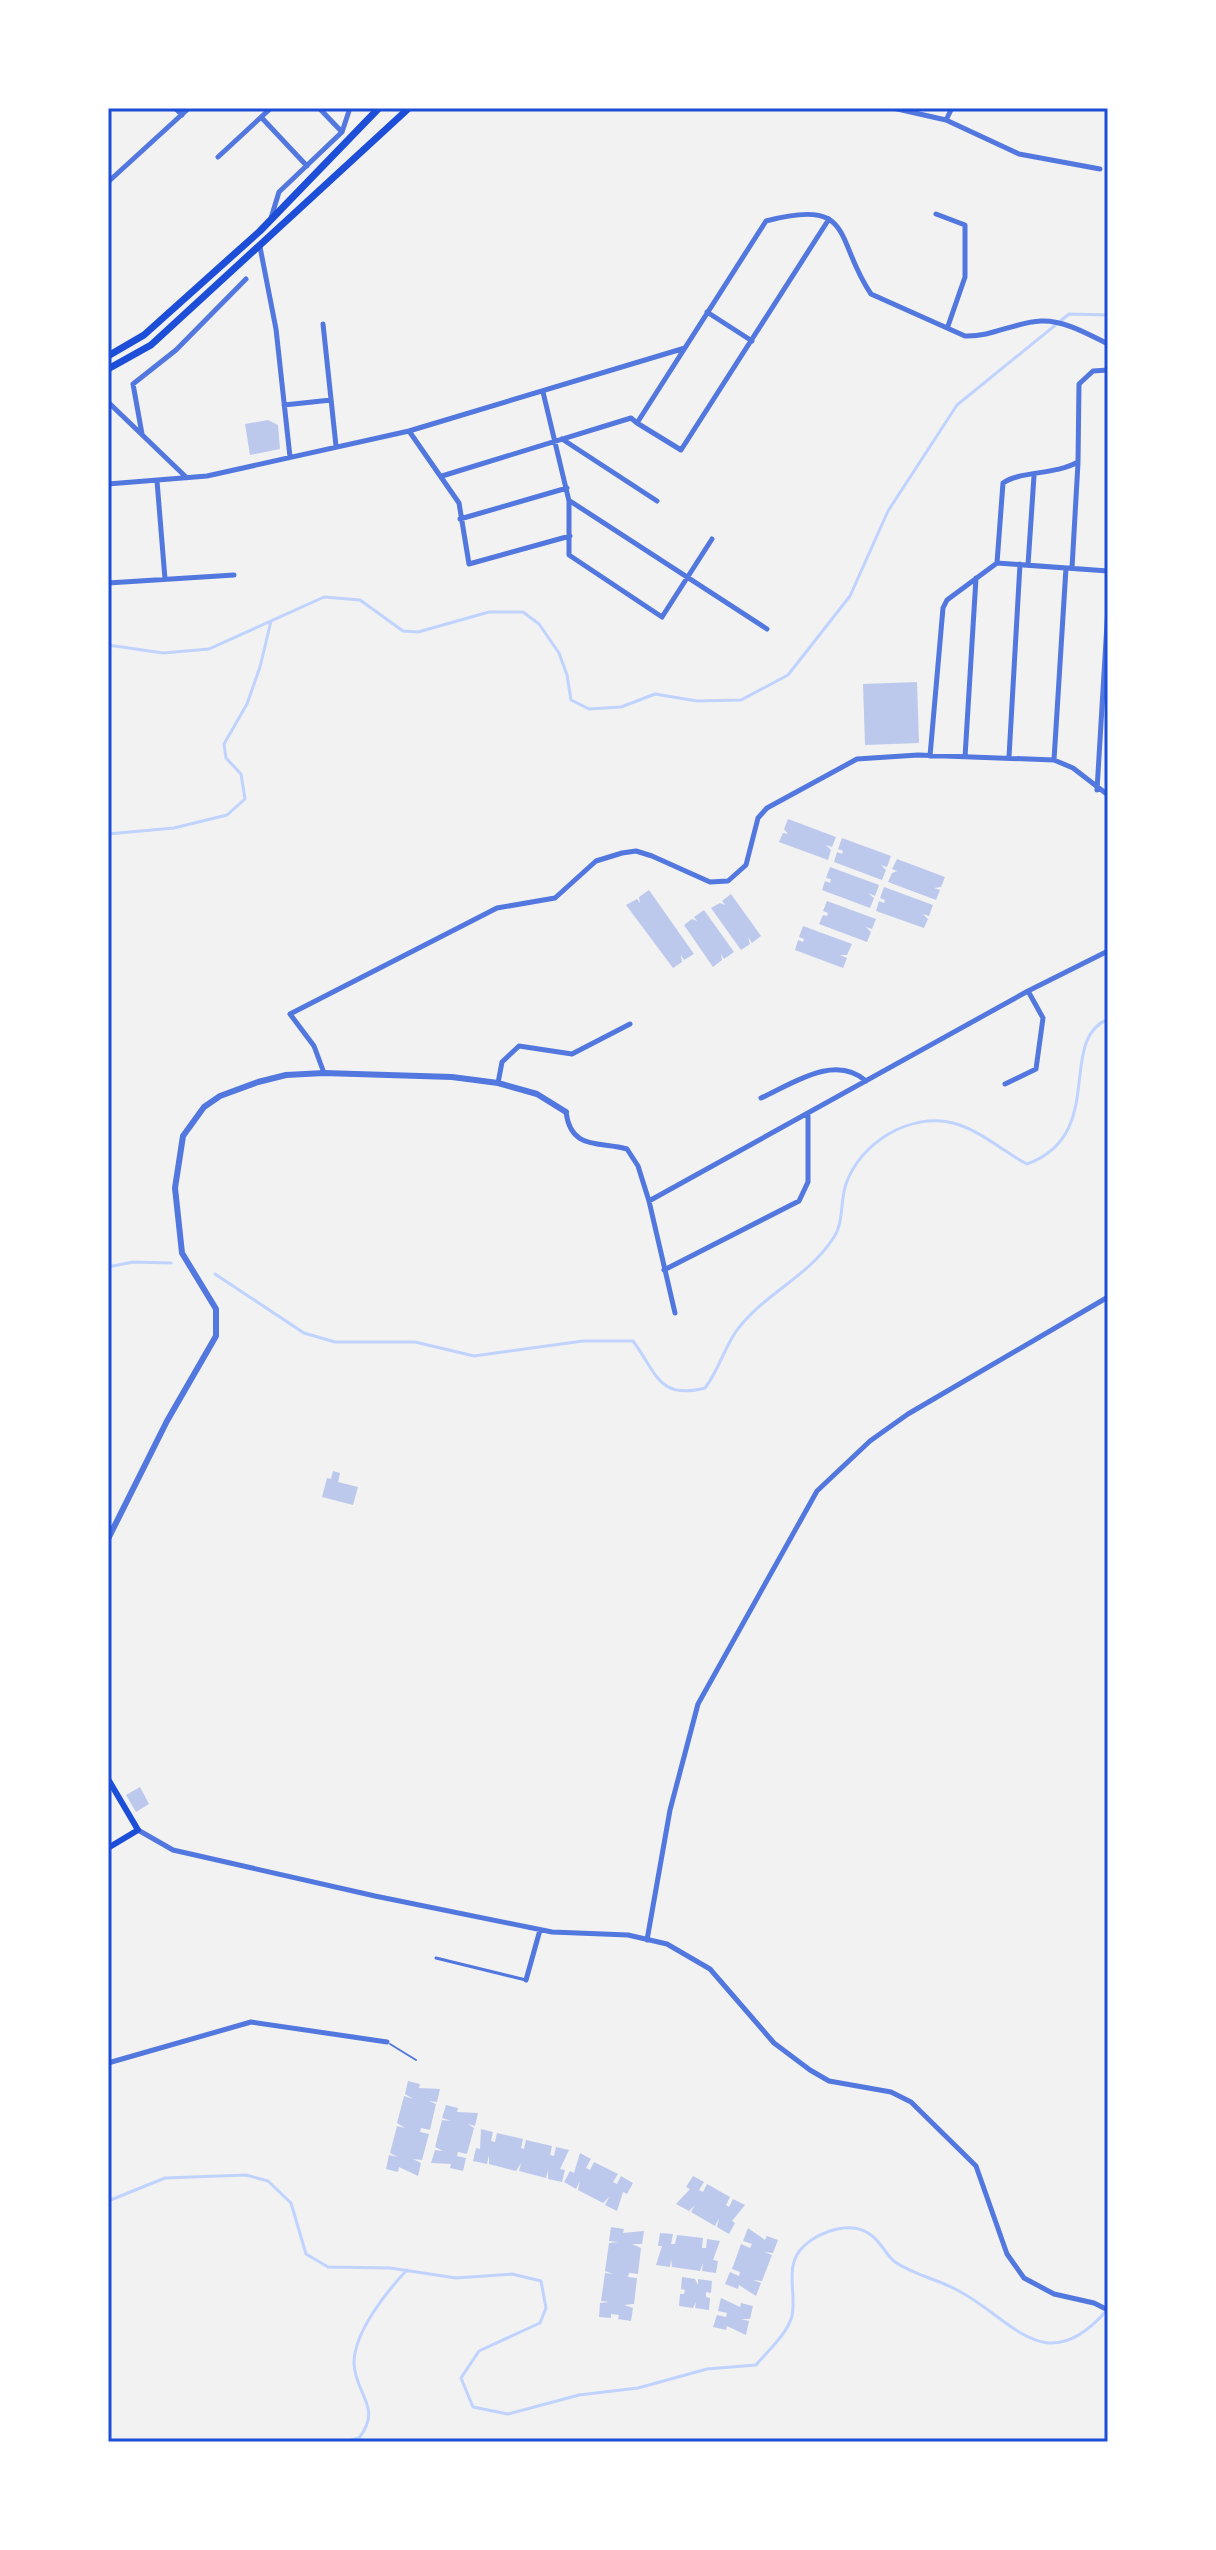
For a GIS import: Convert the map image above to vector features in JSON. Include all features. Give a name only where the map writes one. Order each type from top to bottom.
[{"type":"main road","points":[[108,356],[144,335],[271,220],[379,108]]},
{"type":"main road","points":[[108,369],[151,345],[409,108]]},
{"type":"main road","points":[[108,1779],[110,1788],[138,1830],[108,1848]]},
{"type":"street","points":[[175,108],[182,115]]},
{"type":"street","points":[[108,182],[189,108]]},
{"type":"street","points":[[218,157],[271,108]]},
{"type":"street","points":[[319,108],[342,132]]},
{"type":"street","points":[[271,220],[279,192],[342,132],[350,108]]},
{"type":"street","points":[[893,108],[946,120],[1019,154],[1100,169]]},
{"type":"street","points":[[946,120],[952,108]]},
{"type":"street","points":[[261,117],[307,166]]},
{"type":"street","points":[[637,423],[766,221],[802,211],[829,219],[847,237],[862,280],[871,294],[965,336],[982,336],[1044,320],[1069,326],[1108,344]]},
{"type":"street","points":[[936,214],[965,225],[965,277],[948,326]]},
{"type":"street","points":[[442,476],[631,418],[681,450],[829,219]]},
{"type":"street","points":[[260,247],[276,329],[290,457]]},
{"type":"street","points":[[142,434],[133,384],[176,350],[246,279]]},
{"type":"street","points":[[707,312],[752,341]]},
{"type":"street","points":[[323,324],[336,446]]},
{"type":"street","points":[[108,484],[187,478],[409,431],[685,348]]},
{"type":"street","points":[[1054,760],[1078,462],[1079,384],[1093,371],[1108,370]]},
{"type":"street","points":[[543,392],[558,439],[567,488],[569,555],[662,617],[712,539]]},
{"type":"street","points":[[284,405],[331,400]]},
{"type":"street","points":[[108,402],[187,478]]},
{"type":"street","points":[[409,431],[459,503],[469,564],[570,536]]},
{"type":"street","points":[[558,439],[657,501]]},
{"type":"street","points":[[997,563],[1003,483],[1019,475],[1034,476],[1078,462]]},
{"type":"street","points":[[1028,565],[1034,476]]},
{"type":"street","points":[[157,481],[165,579]]},
{"type":"street","points":[[460,519],[567,488]]},
{"type":"street","points":[[569,501],[767,629]]},
{"type":"street","points":[[930,756],[943,608],[947,600],[997,563],[1108,571]]},
{"type":"street","points":[[1009,757],[1020,564]]},
{"type":"street","points":[[108,583],[234,575]]},
{"type":"street","points":[[965,757],[976,577]]},
{"type":"street","points":[[1097,790],[1108,607]]},
{"type":"street","points":[[324,1073],[314,1046],[290,1014],[497,908],[555,898],[596,861],[622,853],[636,851],[652,856],[710,882],[728,881],[746,865],[758,818],[767,808],[857,759],[930,756],[1054,760],[1073,768],[1097,790],[1108,795]]},
{"type":"street","points":[[649,1201],[1028,991],[1108,951]]},
{"type":"street","points":[[1005,1084],[1036,1069],[1043,1018],[1028,991]]},
{"type":"street","points":[[498,1083],[502,1062],[519,1046],[572,1054],[630,1024]]},
{"type":"street","points":[[761,1098],[811,1074],[834,1069],[857,1073],[866,1081]]},
{"type":"street","points":[[108,1539],[167,1421],[208,1355],[219,1322],[208,1291],[182,1253],[175,1188],[183,1136],[204,1107],[220,1096],[286,1075],[324,1073],[452,1077],[498,1083],[537,1094],[566,1112],[569,1129],[578,1137],[599,1147],[627,1149],[638,1166],[675,1313]]},
{"type":"street","points":[[664,1270],[799,1201],[808,1182],[808,1115]]},
{"type":"street","points":[[647,1940],[670,1810],[698,1704],[817,1491],[870,1441],[908,1414],[1108,1297]]},
{"type":"street","points":[[138,1830],[173,1850],[540,1930],[628,1935],[667,1944],[710,1969],[774,2043],[810,2070],[829,2081],[891,2092],[911,2102],[976,2166],[1007,2254],[1024,2278],[1054,2294],[1094,2303],[1108,2310]]},
{"type":"street","points":[[436,1958],[526,1980],[540,1930]]},
{"type":"street","points":[[108,2063],[251,2022],[387,2042]]},
{"type":"lane","points":[[387,2042],[416,2060]]},
{"type":"building","points":[[268,420],[278,425],[280,449],[250,455],[245,424]]},
{"type":"building","points":[[917,682],[919,743],[865,745],[863,684]]},
{"type":"building","points":[[788,819],[836,837],[832,847],[826,845],[831,850],[828,860],[779,842],[783,833],[788,834],[784,829]]},
{"type":"building","points":[[842,838],[891,856],[887,867],[881,865],[886,870],[882,880],[834,862],[837,852],[842,854],[843,851],[838,849]]},
{"type":"building","points":[[897,859],[945,877],[941,887],[934,888],[940,890],[936,900],[888,882],[892,873],[897,871],[892,869]]},
{"type":"building","points":[[830,867],[879,885],[875,896],[868,893],[874,898],[870,908],[822,890],[825,881],[830,883],[831,879],[826,878]]},
{"type":"building","points":[[884,887],[933,905],[929,916],[923,914],[928,919],[924,928],[876,911],[879,901],[884,903],[885,900],[880,898]]},
{"type":"building","points":[[649,890],[694,954],[684,960],[681,955],[682,962],[673,968],[626,905],[637,899],[640,903],[639,897]]},
{"type":"building","points":[[731,894],[761,936],[752,943],[748,937],[750,944],[741,950],[711,908],[720,903],[725,905],[722,901]]},
{"type":"building","points":[[827,901],[876,919],[872,929],[866,927],[871,932],[867,942],[819,924],[823,915],[827,916],[828,913],[823,911]]},
{"type":"building","points":[[704,910],[734,952],[724,959],[721,954],[722,960],[713,967],[684,925],[692,919],[697,921],[694,917]]},
{"type":"building","points":[[803,926],[852,944],[847,955],[840,955],[847,958],[843,968],[795,950],[798,940],[803,942],[804,939],[799,937]]},
{"type":"building","points":[[333,1471],[340,1473],[338,1482],[358,1487],[353,1505],[322,1497],[327,1478],[331,1479]]},
{"type":"building","points":[[140,1787],[149,1804],[136,1812],[126,1795]]},
{"type":"building","points":[[408,2081],[420,2084],[419,2088],[440,2089],[437,2102],[429,2101],[436,2104],[430,2130],[421,2128],[420,2132],[429,2134],[422,2160],[413,2159],[421,2163],[418,2176],[399,2167],[398,2172],[386,2169],[389,2155],[398,2157],[390,2153],[397,2126],[405,2128],[397,2123],[404,2096],[413,2099],[405,2094]]},
{"type":"building","points":[[446,2105],[458,2108],[457,2112],[478,2113],[475,2126],[468,2124],[474,2128],[467,2154],[458,2152],[457,2156],[466,2158],[463,2171],[450,2168],[451,2164],[431,2163],[435,2150],[443,2151],[435,2147],[442,2120],[451,2121],[442,2118]]},
{"type":"building","points":[[481,2129],[493,2132],[491,2141],[495,2142],[497,2133],[523,2139],[521,2148],[524,2149],[526,2140],[552,2146],[550,2155],[554,2156],[556,2147],[569,2150],[560,2169],[565,2170],[562,2182],[548,2179],[548,2170],[546,2178],[519,2171],[521,2163],[516,2171],[489,2164],[489,2155],[487,2164],[473,2161],[476,2148],[480,2149]]},
{"type":"building","points":[[580,2153],[591,2159],[586,2168],[590,2170],[594,2162],[618,2174],[613,2182],[617,2184],[621,2176],[633,2183],[627,2194],[623,2192],[617,2211],[605,2205],[609,2197],[603,2203],[578,2190],[580,2181],[576,2189],[564,2182],[570,2171],[574,2173]]},
{"type":"building","points":[[693,2176],[704,2182],[699,2190],[703,2192],[707,2184],[730,2197],[726,2205],[729,2207],[733,2199],[745,2205],[732,2221],[735,2223],[729,2234],[717,2227],[719,2218],[715,2226],[691,2212],[695,2205],[689,2211],[676,2204],[690,2189],[686,2187]]},
{"type":"building","points":[[611,2227],[624,2229],[623,2233],[644,2231],[642,2244],[632,2244],[641,2248],[638,2274],[629,2273],[628,2277],[637,2278],[634,2304],[624,2305],[633,2308],[631,2321],[618,2319],[619,2315],[611,2314],[611,2318],[599,2317],[600,2303],[609,2302],[601,2301],[605,2273],[613,2274],[605,2271],[609,2243],[618,2242],[609,2241]]},
{"type":"building","points":[[748,2228],[765,2240],[767,2236],[778,2240],[773,2253],[764,2252],[772,2255],[762,2281],[753,2280],[761,2283],[756,2296],[739,2285],[738,2289],[725,2284],[730,2272],[739,2276],[740,2272],[732,2269],[741,2244],[750,2248],[752,2244],[743,2241]]},
{"type":"building","points":[[660,2233],[673,2234],[671,2244],[675,2244],[677,2235],[703,2238],[702,2248],[706,2248],[707,2239],[720,2241],[713,2260],[718,2261],[716,2273],[702,2271],[703,2263],[700,2271],[672,2267],[671,2259],[670,2267],[656,2265],[662,2246],[658,2246]]},
{"type":"building","points":[[682,2277],[695,2279],[698,2285],[698,2279],[712,2281],[711,2293],[706,2292],[706,2297],[710,2298],[709,2310],[695,2308],[696,2302],[693,2308],[679,2306],[680,2294],[684,2294],[685,2290],[681,2289]]},
{"type":"building","points":[[721,2298],[740,2307],[741,2303],[753,2306],[750,2319],[741,2319],[749,2321],[746,2335],[727,2326],[726,2330],[713,2327],[717,2315],[726,2317],[727,2313],[718,2311]]},
{"type":"waterway","points":[[108,645],[163,653],[209,649],[324,597],[360,600],[403,631],[418,632],[489,612],[523,612],[539,624],[559,653],[571,700],[589,709],[621,707],[655,694],[697,701],[741,700],[788,675],[850,596],[888,511],[957,405],[1069,314],[1108,315]]},
{"type":"waterway","points":[[108,834],[174,828],[227,815],[245,799],[241,774],[226,758],[224,744],[247,704],[271,621]]},
{"type":"waterway","points":[[215,1274],[304,1333],[335,1342],[415,1342],[474,1356],[583,1341],[633,1341],[660,1381],[668,1387],[689,1391],[705,1388],[741,1325],[813,1262],[834,1237],[846,1184],[853,1169],[875,1144],[889,1134],[920,1122],[953,1123],[1027,1164],[1052,1150],[1067,1132],[1075,1111],[1085,1047],[1093,1030],[1108,1019]]},
{"type":"waterway","points":[[108,1267],[133,1262],[171,1263]]},
{"type":"waterway","points":[[108,2201],[165,2178],[246,2175],[268,2181],[291,2203],[306,2254],[328,2267],[390,2268],[456,2278],[512,2274],[541,2281],[546,2308],[540,2323],[479,2351],[461,2378],[473,2407],[508,2414],[579,2395],[638,2388],[707,2369],[756,2365],[790,2323],[792,2270],[798,2253],[811,2241],[836,2229],[855,2228],[863,2231],[875,2238],[895,2262],[957,2290],[1029,2338],[1047,2343],[1065,2341],[1085,2331],[1107,2310]]},
{"type":"waterway","points":[[343,2442],[359,2438],[368,2418],[366,2401],[355,2374],[355,2351],[359,2338],[381,2300],[407,2270]]}]
